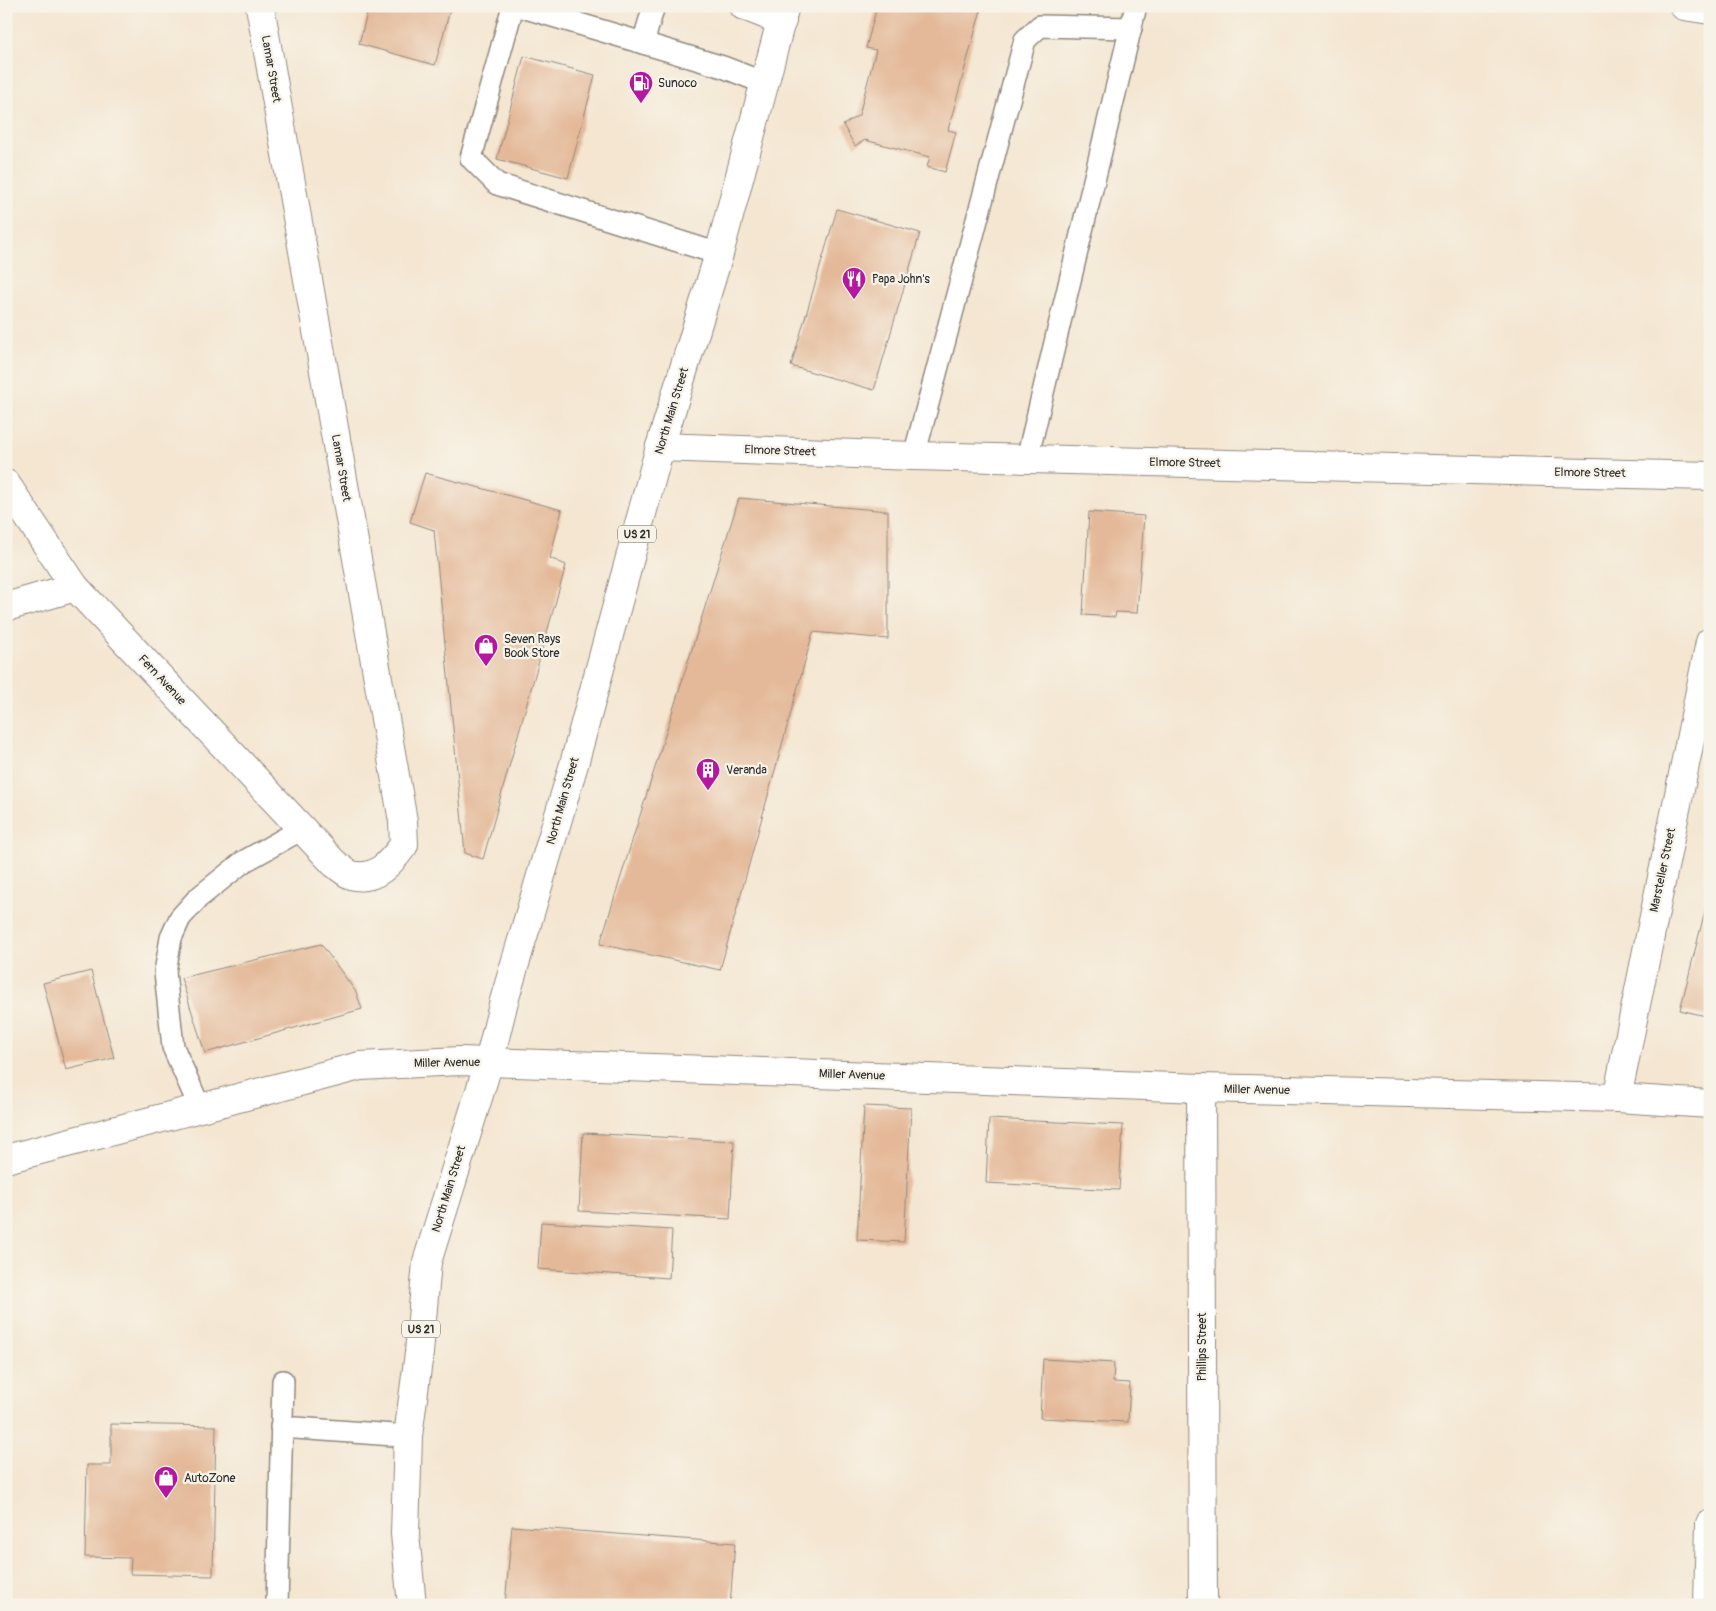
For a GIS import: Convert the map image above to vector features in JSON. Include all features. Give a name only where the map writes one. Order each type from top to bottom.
[{"type":"street","name":"Lamar Street","points":[[260,6],[403,821],[404,846],[390,864],[371,876],[351,875],[334,863]]},
{"type":"street","points":[[744,6],[783,14]]},
{"type":"street","points":[[1684,6],[1710,10]]},
{"type":"street","name":"North Main Street","points":[[412,1605],[405,1534],[408,1436],[419,1353],[427,1262],[489,1062],[504,1001],[574,764],[660,447],[719,254],[783,14]]},
{"type":"street","name":"Elmore Street","points":[[660,447],[1027,460],[1710,476]]},
{"type":"street","name":"Fern Avenue","points":[[6,484],[75,587],[334,863]]},
{"type":"street","points":[[6,607],[75,587]]},
{"type":"street","name":"Marsteller Street","points":[[1617,1098],[1710,642]]},
{"type":"street","name":"Miller Avenue","points":[[6,1159],[360,1066],[460,1061],[1201,1088],[1617,1098],[1710,1104]]},
{"type":"street","name":"Phillips Street","points":[[1201,1088],[1203,1605]]},
{"type":"street","points":[[1708,1605],[1710,1524]]},
{"type":"lane","points":[[512,6],[471,158],[497,184],[719,254]]},
{"type":"lane","points":[[519,6],[723,68],[764,83]]},
{"type":"lane","points":[[643,43],[654,6]]},
{"type":"lane","points":[[1027,460],[1136,6]]},
{"type":"lane","points":[[914,456],[1025,40],[1040,26],[1131,28]]},
{"type":"lane","points":[[200,1108],[172,1047],[166,972],[170,938],[180,918],[198,898],[243,862],[302,829]]},
{"type":"lane","points":[[277,1605],[283,1381]]},
{"type":"lane","points":[[282,1427],[408,1436]]},
{"type":"building","points":[[369,6],[451,6],[435,65],[359,44]]},
{"type":"building","points":[[877,6],[982,6],[948,130],[956,132],[945,172],[927,167],[930,157],[865,140],[855,146],[843,125],[859,115],[876,50],[866,48]]},
{"type":"building","points":[[524,56],[595,75],[568,178],[497,159]]},
{"type":"building","points":[[837,209],[920,233],[874,390],[791,366]]},
{"type":"building","points":[[425,473],[562,510],[550,558],[566,565],[483,859],[465,853],[434,530],[410,522]]},
{"type":"building","name":"Veranda","points":[[739,498],[888,511],[888,639],[813,632],[720,970],[600,944]]},
{"type":"building","points":[[1089,512],[1144,516],[1137,613],[1116,612],[1115,617],[1083,615]]},
{"type":"building","points":[[1710,895],[1710,1017],[1680,1010]]},
{"type":"building","points":[[321,944],[356,992],[362,1009],[205,1053],[181,978]]},
{"type":"building","points":[[91,971],[114,1058],[66,1070],[43,983]]},
{"type":"building","points":[[864,1106],[911,1108],[904,1242],[857,1240]]},
{"type":"building","points":[[989,1119],[1123,1125],[1119,1190],[986,1183]]},
{"type":"building","points":[[583,1133],[734,1141],[730,1219],[579,1211]]},
{"type":"building","points":[[541,1222],[672,1230],[669,1278],[538,1269]]},
{"type":"building","points":[[1043,1359],[1114,1363],[1113,1382],[1130,1383],[1128,1422],[1040,1418]]},
{"type":"building","points":[[111,1424],[216,1426],[213,1576],[130,1574],[131,1558],[85,1557],[87,1465],[111,1465]]},
{"type":"building","points":[[512,1526],[735,1543],[730,1605],[505,1605]]},
{"type":"place","name":"Sunoco","points":[[641,104]]},
{"type":"place","name":"Papa John's","points":[[854,300]]},
{"type":"place","name":"Seven Rays Book Store","points":[[486,667]]},
{"type":"place","name":"Veranda","points":[[708,791]]},
{"type":"place","name":"AutoZone","points":[[166,1499]]}]
